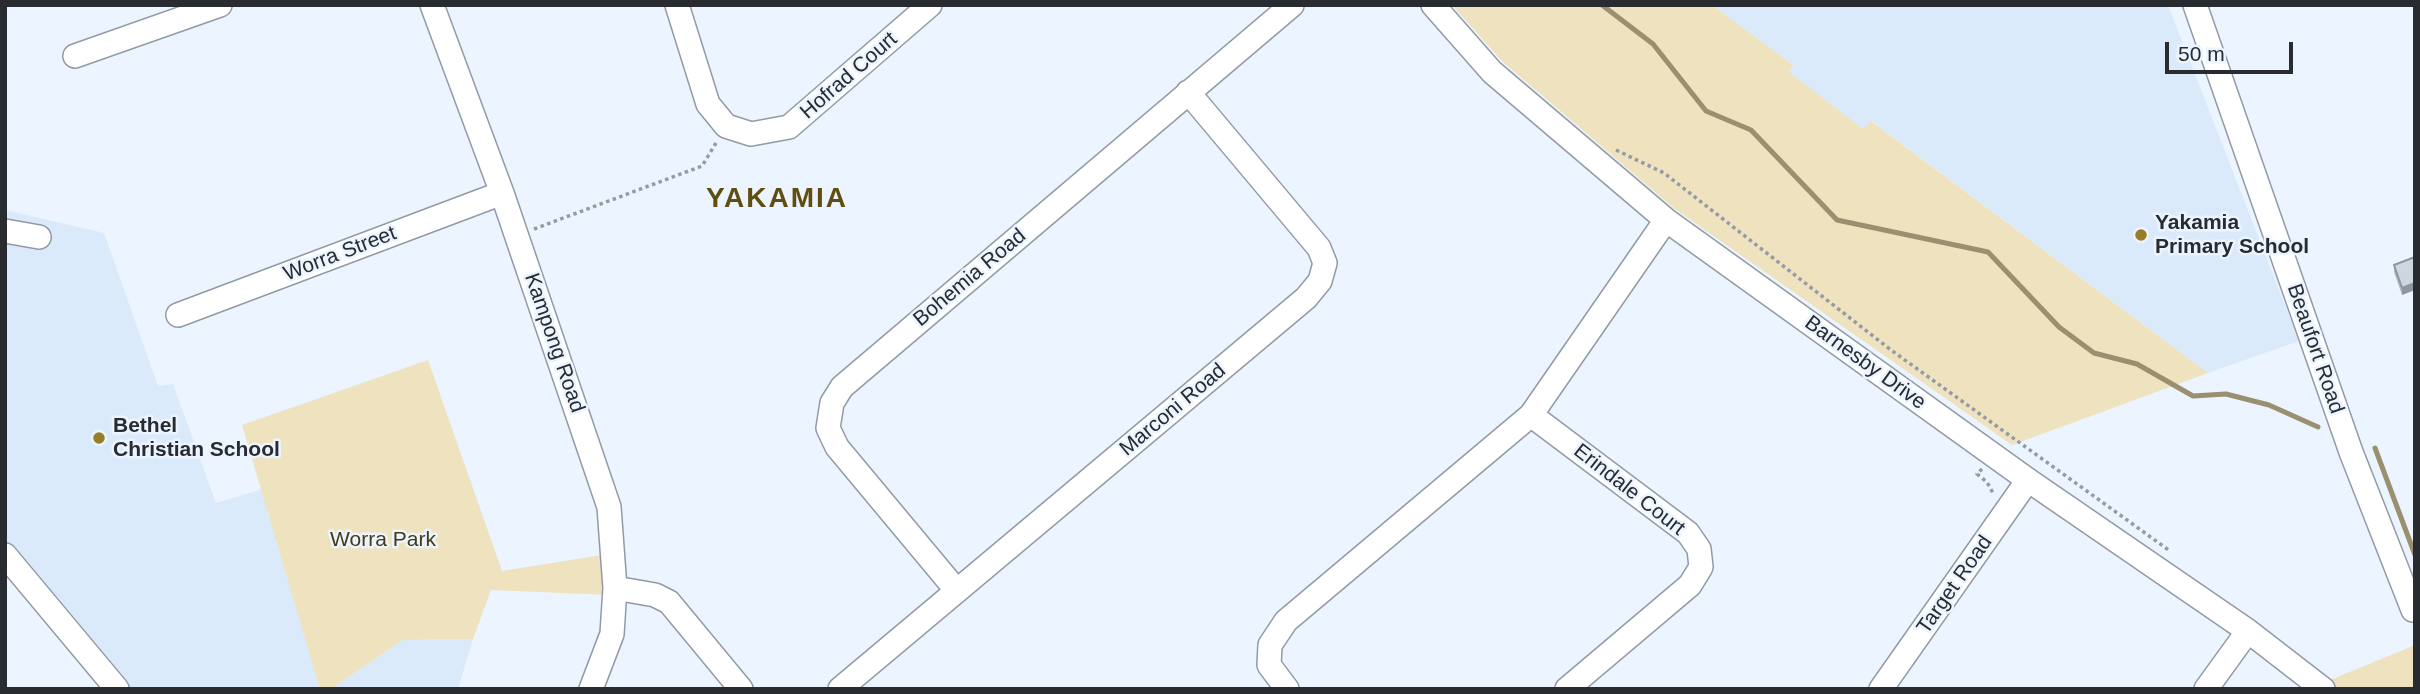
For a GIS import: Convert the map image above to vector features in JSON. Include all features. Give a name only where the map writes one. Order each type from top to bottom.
[{"type":"street","points":[[75,56],[220,5]]},
{"type":"street","name":"Kampong Road","points":[[432,5],[502,193],[610,508],[615,588],[612,634],[591,689]]},
{"type":"street","points":[[677,5],[708,104],[726,126]]},
{"type":"street","name":"Hofrad Court","points":[[726,126],[751,134],[789,127],[930,5]]},
{"type":"street","name":"Bohemia Road","points":[[957,591],[837,447],[828,428],[832,403],[842,387],[1292,5]]},
{"type":"street","name":"Barnesby Drive","points":[[1433,5],[1492,72],[1665,220],[2028,480],[2248,631],[2323,689]]},
{"type":"street","name":"Beaufort Road","points":[[2195,5],[2351,452],[2413,610]]},
{"type":"street","name":"Marconi Road","points":[[840,689],[1306,298],[1320,281],[1325,263],[1319,248],[1188,92]]},
{"type":"street","name":"Worra Street","points":[[178,315],[502,193]]},
{"type":"street","points":[[1287,689],[1269,665],[1270,645],[1286,621],[1531,415],[1665,220]]},
{"type":"street","points":[[5,231],[39,237]]},
{"type":"street","name":"Erindale Court","points":[[1531,415],[1688,533],[1699,549],[1701,567],[1690,585],[1567,689]]},
{"type":"street","name":"Target Road","points":[[1881,689],[2028,480]]},
{"type":"street","points":[[5,555],[117,689]]},
{"type":"street","points":[[615,588],[655,595],[669,602],[741,689]]},
{"type":"street","points":[[2206,689],[2248,631]]},
{"type":"path","points":[[522,233],[702,166],[726,126]]},
{"type":"path","points":[[1605,146],[1664,173],[1891,350],[2179,558]]},
{"type":"shaded area","name":"Yakamia Primary School","points":[[1712,5],[2168,5],[2299,341],[2208,373],[1872,121],[1864,130],[1788,72],[1793,65]]},
{"type":"shaded area","name":"Bethel Christian School","points":[[5,210],[104,233],[158,386],[173,384],[216,503],[263,489],[320,689],[125,689],[5,543]]},
{"type":"shaded area","points":[[473,639],[458,689],[331,689],[403,640]]},
{"type":"green space","points":[[1452,5],[1712,5],[1793,65],[1789,72],[1863,129],[1871,121],[2208,373],[2012,445],[1675,209],[1503,62]]},
{"type":"green space","name":"Worra Park","points":[[428,360],[502,571],[608,554],[609,595],[491,590],[473,639],[403,640],[331,689],[320,689],[242,425]]},
{"type":"green space","points":[[2415,645],[2415,689],[2307,689],[2330,680]]},
{"type":"building","points":[[2415,257],[2415,283],[2402,288],[2394,265]]},
{"type":"waterway","points":[[1602,5],[1653,44],[1706,111],[1751,130],[1837,220],[1988,252],[2059,327],[2094,353],[2137,364],[2193,396],[2226,394],[2269,405],[2318,427]]},
{"type":"waterway","points":[[2375,448],[2415,555]]},
{"type":"place","name":"Yakamia Primary School","points":[[2141,235]]},
{"type":"place","name":"Bethel Christian School","points":[[99,438]]},
{"type":"district","name":"YAKAMIA","points":[[777,199]]}]
